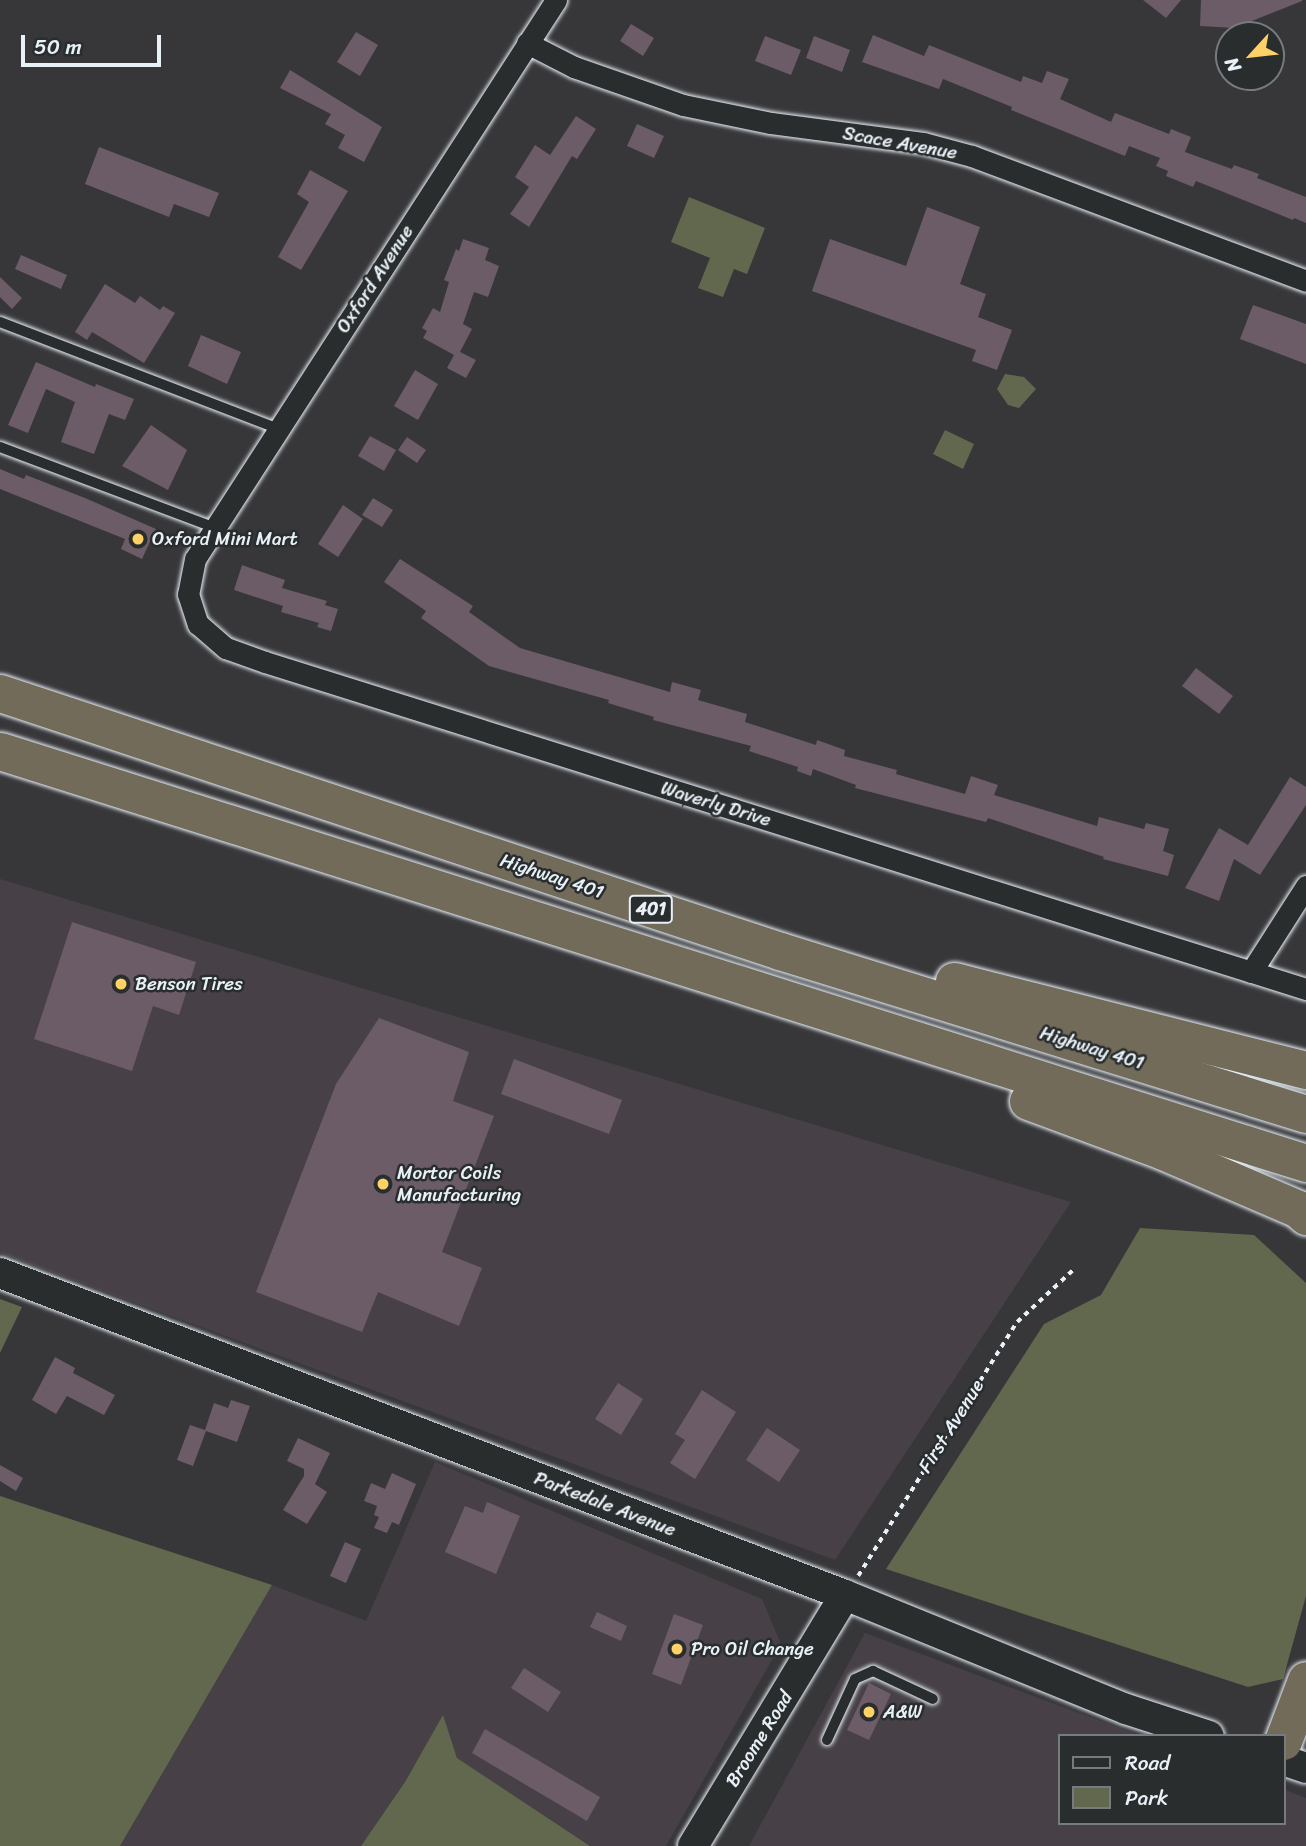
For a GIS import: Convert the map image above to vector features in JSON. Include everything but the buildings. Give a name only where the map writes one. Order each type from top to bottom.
[{"type":"highway","name":"Highway 401","points":[[0,693],[780,951],[1306,1114]]},
{"type":"highway","name":"401","points":[[0,751],[1306,1163]]},
{"type":"highway","points":[[780,951],[836,951],[1306,1070]]},
{"type":"highway","points":[[863,1025],[907,1056],[1163,1151],[1298,1209],[1306,1216]]},
{"type":"highway","points":[[1285,1736],[1306,1680]]},
{"type":"main road","name":"Parkedale Avenue","points":[[0,1273],[845,1595],[1126,1709],[1203,1734]]},
{"type":"main road","name":"Broome Road","points":[[694,1846],[845,1595]]},
{"type":"main road","points":[[1285,1761],[1306,1768]]},
{"type":"street","name":"Oxford Avenue","points":[[195,559],[556,0]]},
{"type":"street","name":"Scace Avenue","points":[[527,43],[574,66],[683,105],[771,123],[923,143],[972,156],[1306,281]]},
{"type":"street","name":"Waverly Drive","points":[[195,559],[188,594],[198,624],[226,648],[1306,989]]},
{"type":"street","points":[[1251,972],[1306,886]]},
{"type":"lane","points":[[0,322],[279,429]]},
{"type":"lane","points":[[0,447],[215,528]]},
{"type":"lane","points":[[827,1740],[855,1679],[873,1671],[933,1699]]},
{"type":"path","name":"First Avenue","points":[[845,1595],[1017,1322],[1073,1270]]},
{"type":"shaded area","points":[[0,879],[1071,1202],[835,1560],[0,1253]]},
{"type":"shaded area","points":[[435,1462],[762,1599],[781,1644],[666,1846],[590,1846],[457,1758],[443,1716],[405,1782],[361,1846],[120,1846],[272,1585],[366,1621]]},
{"type":"shaded area","points":[[865,1633],[1135,1734],[1058,1734],[1058,1825],[1285,1825],[1285,1790],[1306,1798],[1306,1846],[749,1846]]},
{"type":"green space","points":[[689,197],[765,228],[747,274],[734,269],[723,297],[698,288],[710,258],[671,242]]},
{"type":"green space","points":[[1005,374],[1024,377],[1036,389],[1019,408],[1008,405],[997,389]]},
{"type":"green space","points":[[945,430],[974,444],[963,469],[933,454]]},
{"type":"green space","points":[[1140,1228],[1254,1235],[1306,1283],[1306,1596],[1283,1679],[1248,1687],[886,1569],[1044,1324],[1101,1295]]},
{"type":"green space","points":[[0,1299],[22,1307],[0,1353]]},
{"type":"green space","points":[[0,1496],[272,1585],[120,1846],[0,1846]]},
{"type":"green space","points":[[443,1715],[457,1758],[590,1846],[361,1846],[405,1782]]},
{"type":"place","name":"Oxford Mini Mart","points":[[138,539]]},
{"type":"place","name":"Benson Tires","points":[[121,984]]},
{"type":"place","name":"Mortor Coils Manufacturing","points":[[383,1184]]},
{"type":"place","name":"Pro Oil Change","points":[[677,1649]]},
{"type":"place","name":"A&W","points":[[869,1712]]}]
